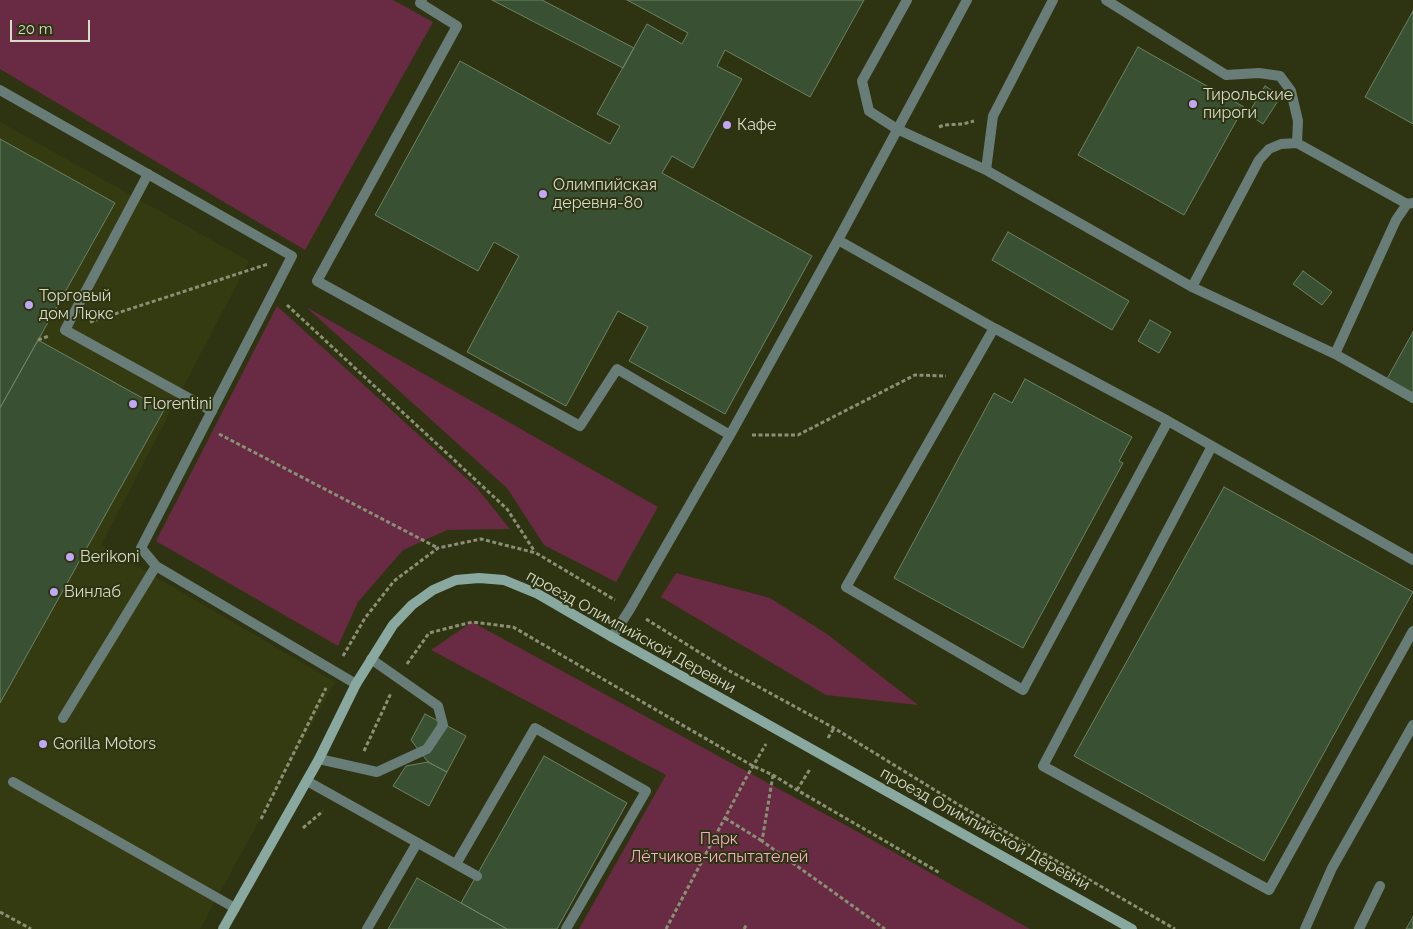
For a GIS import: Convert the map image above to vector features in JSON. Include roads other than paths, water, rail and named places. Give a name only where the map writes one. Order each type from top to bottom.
[{"type":"street","points":[[422,0],[420,3],[457,26],[317,281],[580,426],[617,369],[730,435]]},
{"type":"street","points":[[907,0],[862,81],[869,111],[897,129],[986,170],[1192,288],[1334,354],[1413,398]]},
{"type":"street","points":[[612,637],[630,610],[730,435],[838,240],[967,0]]},
{"type":"street","points":[[986,170],[993,116],[1053,0]]},
{"type":"street","points":[[1106,0],[1226,75],[1259,73],[1280,76],[1291,90],[1298,120],[1297,144]]},
{"type":"street","points":[[0,90],[292,256],[141,548],[156,566],[356,684]]},
{"type":"street","points":[[1192,288],[1259,160],[1270,149],[1281,144],[1297,144],[1410,203],[1396,220],[1334,354]]},
{"type":"street","points":[[148,174],[65,330],[212,410]]},
{"type":"street","points":[[838,240],[994,328],[1168,421],[1413,560]]},
{"type":"street","points":[[994,328],[846,587],[1023,690],[1168,421]]},
{"type":"street","points":[[1212,446],[1043,766],[1269,890],[1413,631]]},
{"type":"street","points":[[63,718],[156,566]]},
{"type":"street","name":"проезд Олимпийской Деревни","points":[[223,929],[319,759],[356,684],[393,625],[412,605],[433,590],[456,580],[478,578],[504,580],[538,594],[1132,929]]},
{"type":"street","points":[[319,759],[377,772],[427,749],[443,725],[438,706],[371,659]]},
{"type":"street","points":[[1305,929],[1332,868],[1413,725]]},
{"type":"street","points":[[456,864],[535,728],[646,790],[566,929]]},
{"type":"street","points":[[307,781],[476,876]]},
{"type":"street","points":[[13,782],[235,908]]},
{"type":"street","points":[[367,929],[416,842]]},
{"type":"street","points":[[1360,929],[1380,886]]},
{"type":"place","name":"Тирольские пироги","points":[[1193,104]]},
{"type":"place","name":"Кафе","points":[[727,125]]},
{"type":"place","name":"Олимпийская деревня-80","points":[[543,194]]},
{"type":"place","name":"Торговый дом Люкс","points":[[29,305]]},
{"type":"place","name":"Florentini","points":[[133,404]]},
{"type":"place","name":"Berikoni","points":[[70,557]]},
{"type":"place","name":"Винлаб","points":[[54,592]]},
{"type":"place","name":"Gorilla Motors","points":[[43,744]]},
{"type":"park label","name":"Парк Лётчиков-испытателей","points":[[719,848]]}]
